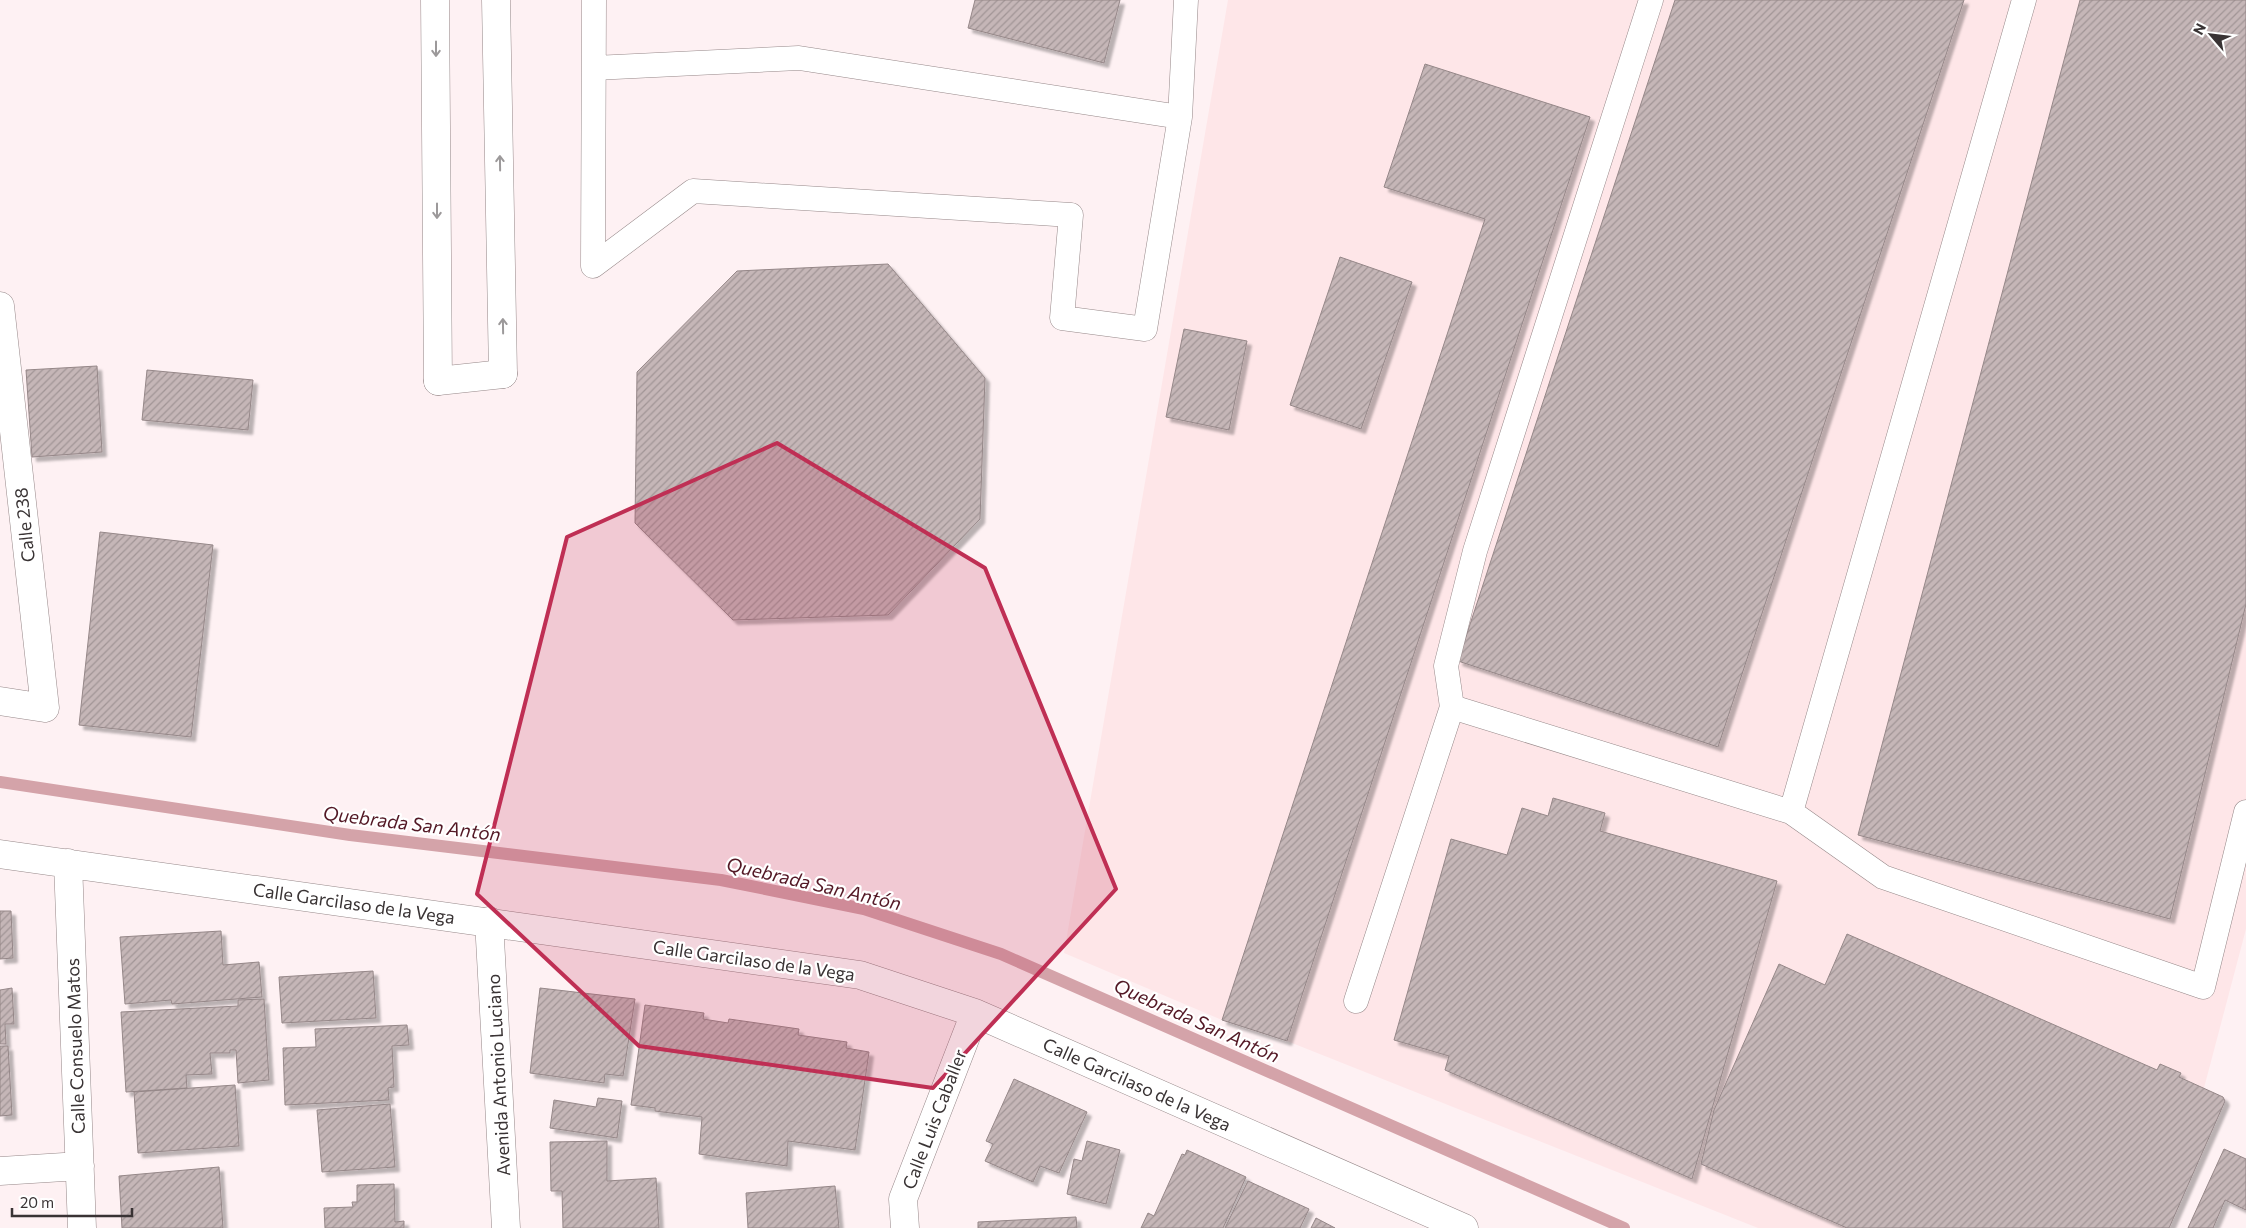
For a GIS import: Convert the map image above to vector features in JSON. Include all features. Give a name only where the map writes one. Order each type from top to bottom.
[{"type":"street","points":[[435,0],[438,381],[503,374],[496,0]]},
{"type":"street","name":"Calle 238","points":[[0,306],[45,708],[4,701]]},
{"type":"street","name":"Calle Garcilaso de la Vega","points":[[0,854],[489,921],[860,975],[975,1012],[1464,1228]]},
{"type":"street","name":"Calle Consuelo Matos","points":[[68,863],[82,1228]]},
{"type":"street","name":"Avenida Antonio Luciano","points":[[489,921],[506,1228]]},
{"type":"street","name":"Calle Luis Caballer","points":[[905,1228],[903,1199],[975,1012]]},
{"type":"street","points":[[0,1171],[80,1166]]},
{"type":"lane","points":[[594,0],[593,266],[694,192],[1071,215],[1062,318],[1145,329],[1180,117],[1186,0]]},
{"type":"lane","points":[[1356,1001],[1452,707],[1446,666],[1475,551],[1651,0]]},
{"type":"lane","points":[[1791,812],[2024,0]]},
{"type":"lane","points":[[594,68],[799,58],[1180,117]]},
{"type":"lane","points":[[1452,707],[1791,812],[1883,877],[2202,987],[2246,812]]},
{"type":"highlighted area","points":[[777,443],[985,568],[1116,889],[933,1088],[639,1046],[477,894],[567,537]]},
{"type":"shaded area","points":[[1228,0],[2246,0],[2246,929],[2167,1228],[1758,1228],[1287,1041],[1222,1020],[1064,953]]},
{"type":"building","points":[[975,0],[1120,0],[1104,63],[968,28]]},
{"type":"building","points":[[1675,0],[1964,0],[1718,747],[1458,661]]},
{"type":"building","points":[[2080,0],[2246,0],[2246,604],[2170,919],[1858,835]]},
{"type":"building","points":[[1425,64],[1590,117],[1287,1041],[1222,1020],[1485,219],[1384,187]]},
{"type":"building","points":[[1340,257],[1412,282],[1361,429],[1290,405]]},
{"type":"building","points":[[888,264],[985,378],[980,519],[888,615],[733,620],[635,523],[637,372],[737,271]]},
{"type":"building","points":[[1184,329],[1247,341],[1229,430],[1166,417]]},
{"type":"building","points":[[97,366],[102,452],[32,457],[26,370]]},
{"type":"building","points":[[147,370],[253,380],[248,430],[142,420]]},
{"type":"building","points":[[100,532],[213,545],[191,737],[79,725]]},
{"type":"building","points":[[1553,798],[1605,813],[1600,831],[1777,881],[1692,1179],[1445,1070],[1449,1056],[1394,1040],[1451,839],[1507,855],[1522,808],[1548,816]]},
{"type":"building","points":[[0,911],[11,911],[13,958],[0,959]]},
{"type":"building","points":[[221,931],[223,965],[259,962],[262,997],[172,1004],[171,1000],[125,1004],[120,937]]},
{"type":"building","points":[[1847,934],[2157,1070],[2160,1064],[2181,1073],[2179,1077],[2223,1097],[2225,1101],[2169,1228],[1847,1228],[1701,1164],[1714,1110],[1779,964],[1825,985]]},
{"type":"building","points":[[373,971],[376,1018],[282,1023],[279,977]]},
{"type":"building","points":[[12,988],[14,1024],[5,1024],[6,1044],[0,1044],[0,990]]},
{"type":"building","points":[[540,988],[635,999],[623,1076],[605,1074],[604,1083],[530,1073]]},
{"type":"building","points":[[264,999],[269,1080],[238,1083],[236,1050],[230,1050],[230,1053],[210,1053],[212,1074],[186,1075],[187,1088],[126,1092],[121,1012],[238,1006],[238,1000]]},
{"type":"building","points":[[645,1005],[704,1013],[703,1019],[728,1023],[729,1019],[799,1029],[798,1035],[847,1042],[846,1048],[869,1052],[855,1150],[788,1141],[787,1166],[699,1154],[702,1117],[655,1111],[655,1108],[631,1105]]},
{"type":"building","points":[[407,1025],[409,1045],[392,1046],[394,1087],[388,1088],[389,1100],[285,1105],[283,1048],[316,1047],[315,1029]]},
{"type":"building","points":[[0,1046],[8,1046],[12,1115],[0,1116]]},
{"type":"building","points":[[1014,1079],[1087,1112],[1059,1173],[1040,1166],[1033,1182],[985,1161],[993,1144],[986,1141]]},
{"type":"building","points":[[235,1085],[239,1146],[138,1153],[134,1092]]},
{"type":"building","points":[[598,1098],[622,1101],[617,1138],[550,1128],[554,1100],[596,1107]]},
{"type":"building","points":[[390,1104],[395,1167],[322,1172],[317,1110]]},
{"type":"building","points":[[607,1141],[607,1181],[656,1178],[659,1228],[563,1228],[562,1191],[551,1191],[550,1142]]},
{"type":"building","points":[[1087,1141],[1120,1150],[1106,1204],[1067,1194],[1074,1159],[1082,1161]]},
{"type":"building","points":[[2224,1149],[2246,1159],[2246,1210],[2225,1200],[2213,1228],[2188,1228]]},
{"type":"building","points":[[1187,1150],[1246,1177],[1223,1228],[1141,1228],[1148,1213],[1154,1216],[1182,1154],[1185,1155]]},
{"type":"building","points":[[219,1167],[223,1228],[122,1228],[119,1176]]},
{"type":"building","points":[[1248,1181],[1309,1209],[1300,1228],[1225,1228]]},
{"type":"building","points":[[394,1184],[395,1222],[404,1221],[404,1228],[325,1228],[324,1208],[353,1207],[352,1202],[357,1202],[357,1185]]},
{"type":"building","points":[[835,1186],[839,1228],[748,1228],[746,1193]]},
{"type":"building","points":[[1076,1217],[1077,1228],[978,1228],[978,1222]]},
{"type":"building","points":[[1316,1218],[1335,1228],[1311,1228]]},
{"type":"waterway","name":"Quebrada San Antón","points":[[0,782],[350,835],[721,880],[864,909],[1001,954],[1624,1228]]}]
